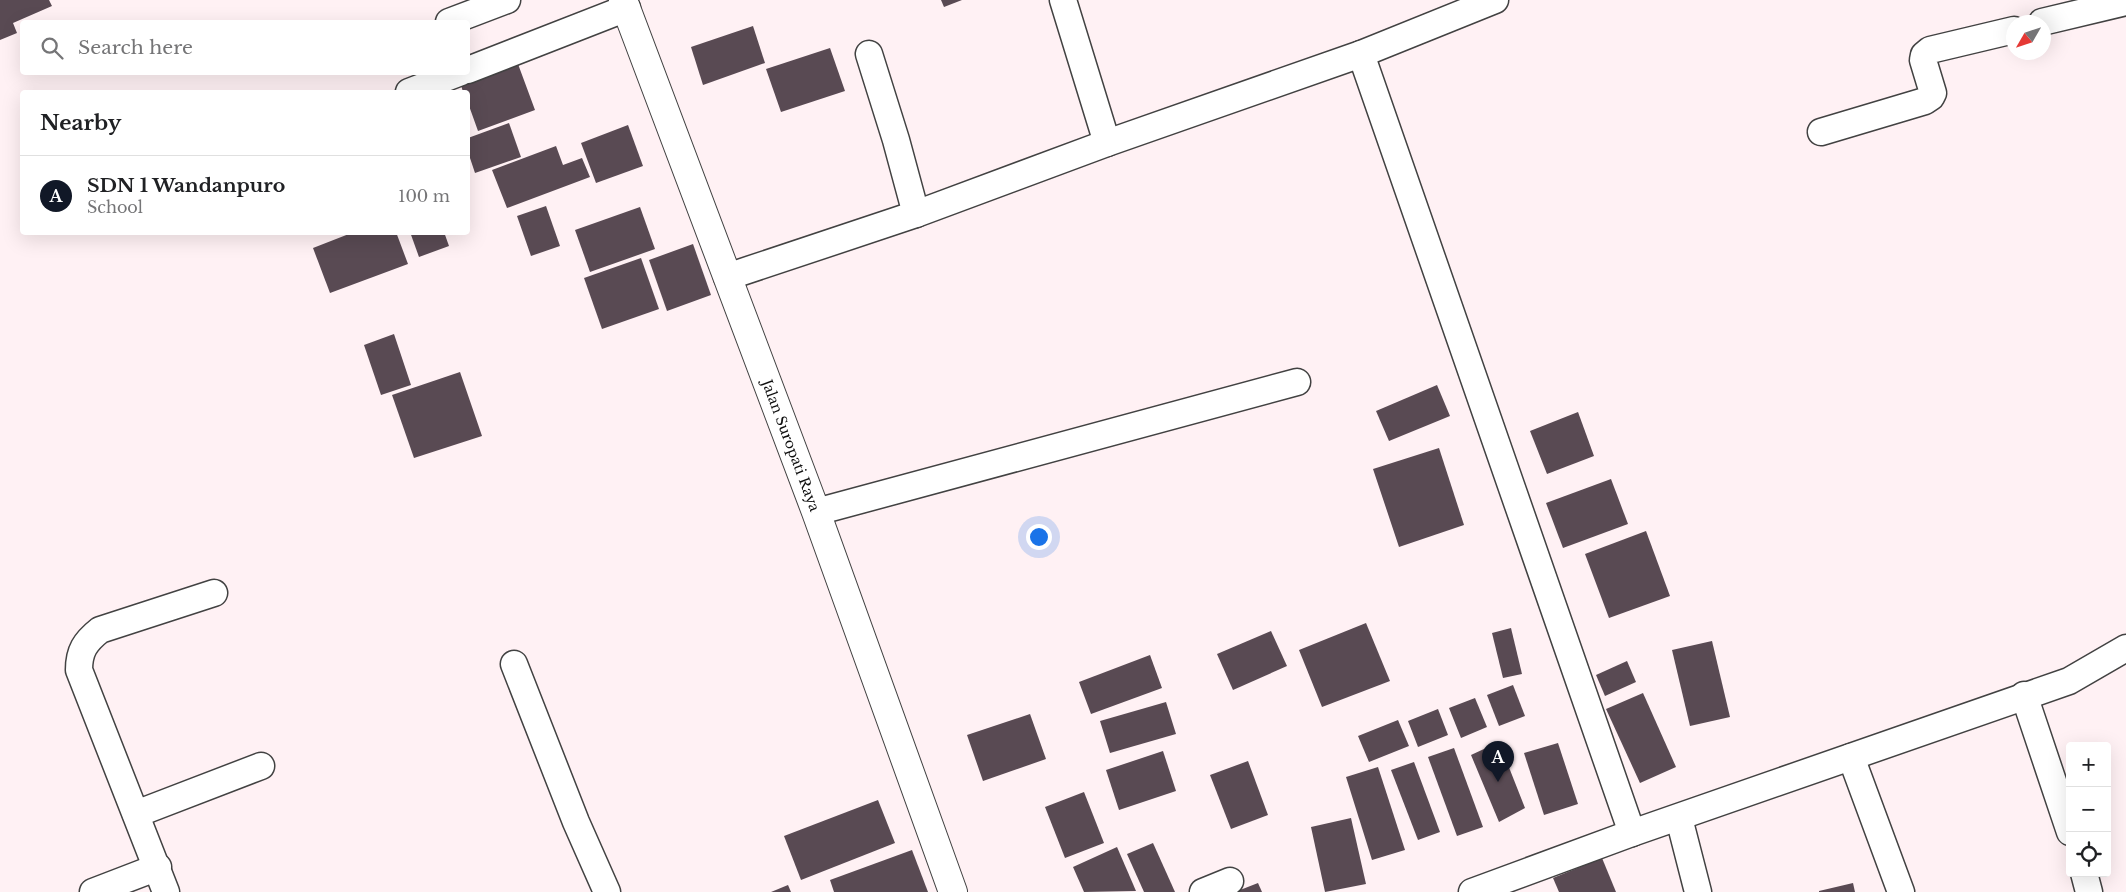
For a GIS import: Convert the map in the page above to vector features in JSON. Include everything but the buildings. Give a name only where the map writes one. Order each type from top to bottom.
[{"type":"street","points":[[454,20],[507,0]]},
{"type":"street","points":[[1063,0],[1108,142]]},
{"type":"street","points":[[727,277],[916,214],[1108,142],[1361,54],[1495,0]]},
{"type":"street","points":[[2051,20],[2126,2]]},
{"type":"street","points":[[470,69],[625,4]]},
{"type":"street","name":"Jalan Suropati Raya","points":[[625,4],[816,512],[954,892]]},
{"type":"street","points":[[1821,132],[1925,101],[1933,93],[1923,60],[1924,55],[1930,50],[2006,32]]},
{"type":"street","points":[[869,54],[896,140],[916,214]]},
{"type":"street","points":[[1361,54],[1632,833]]},
{"type":"street","points":[[414,90],[453,75]]},
{"type":"street","points":[[816,512],[1297,382]]},
{"type":"street","points":[[166,892],[158,867],[79,670],[79,659],[82,648],[87,640],[100,630],[214,593]]},
{"type":"street","points":[[1472,892],[1632,833],[2068,681],[2126,648]]},
{"type":"street","points":[[514,664],[576,822],[607,892]]},
{"type":"street","points":[[2024,695],[2066,820]]},
{"type":"street","points":[[1851,757],[1901,892]]},
{"type":"street","points":[[136,814],[261,766]]},
{"type":"street","points":[[1679,818],[1698,892]]},
{"type":"street","points":[[93,892],[158,867]]},
{"type":"street","points":[[1202,892],[1230,881]]},
{"type":"place","name":"SDN 1 Wandanpuro","points":[[1498,782]]}]
